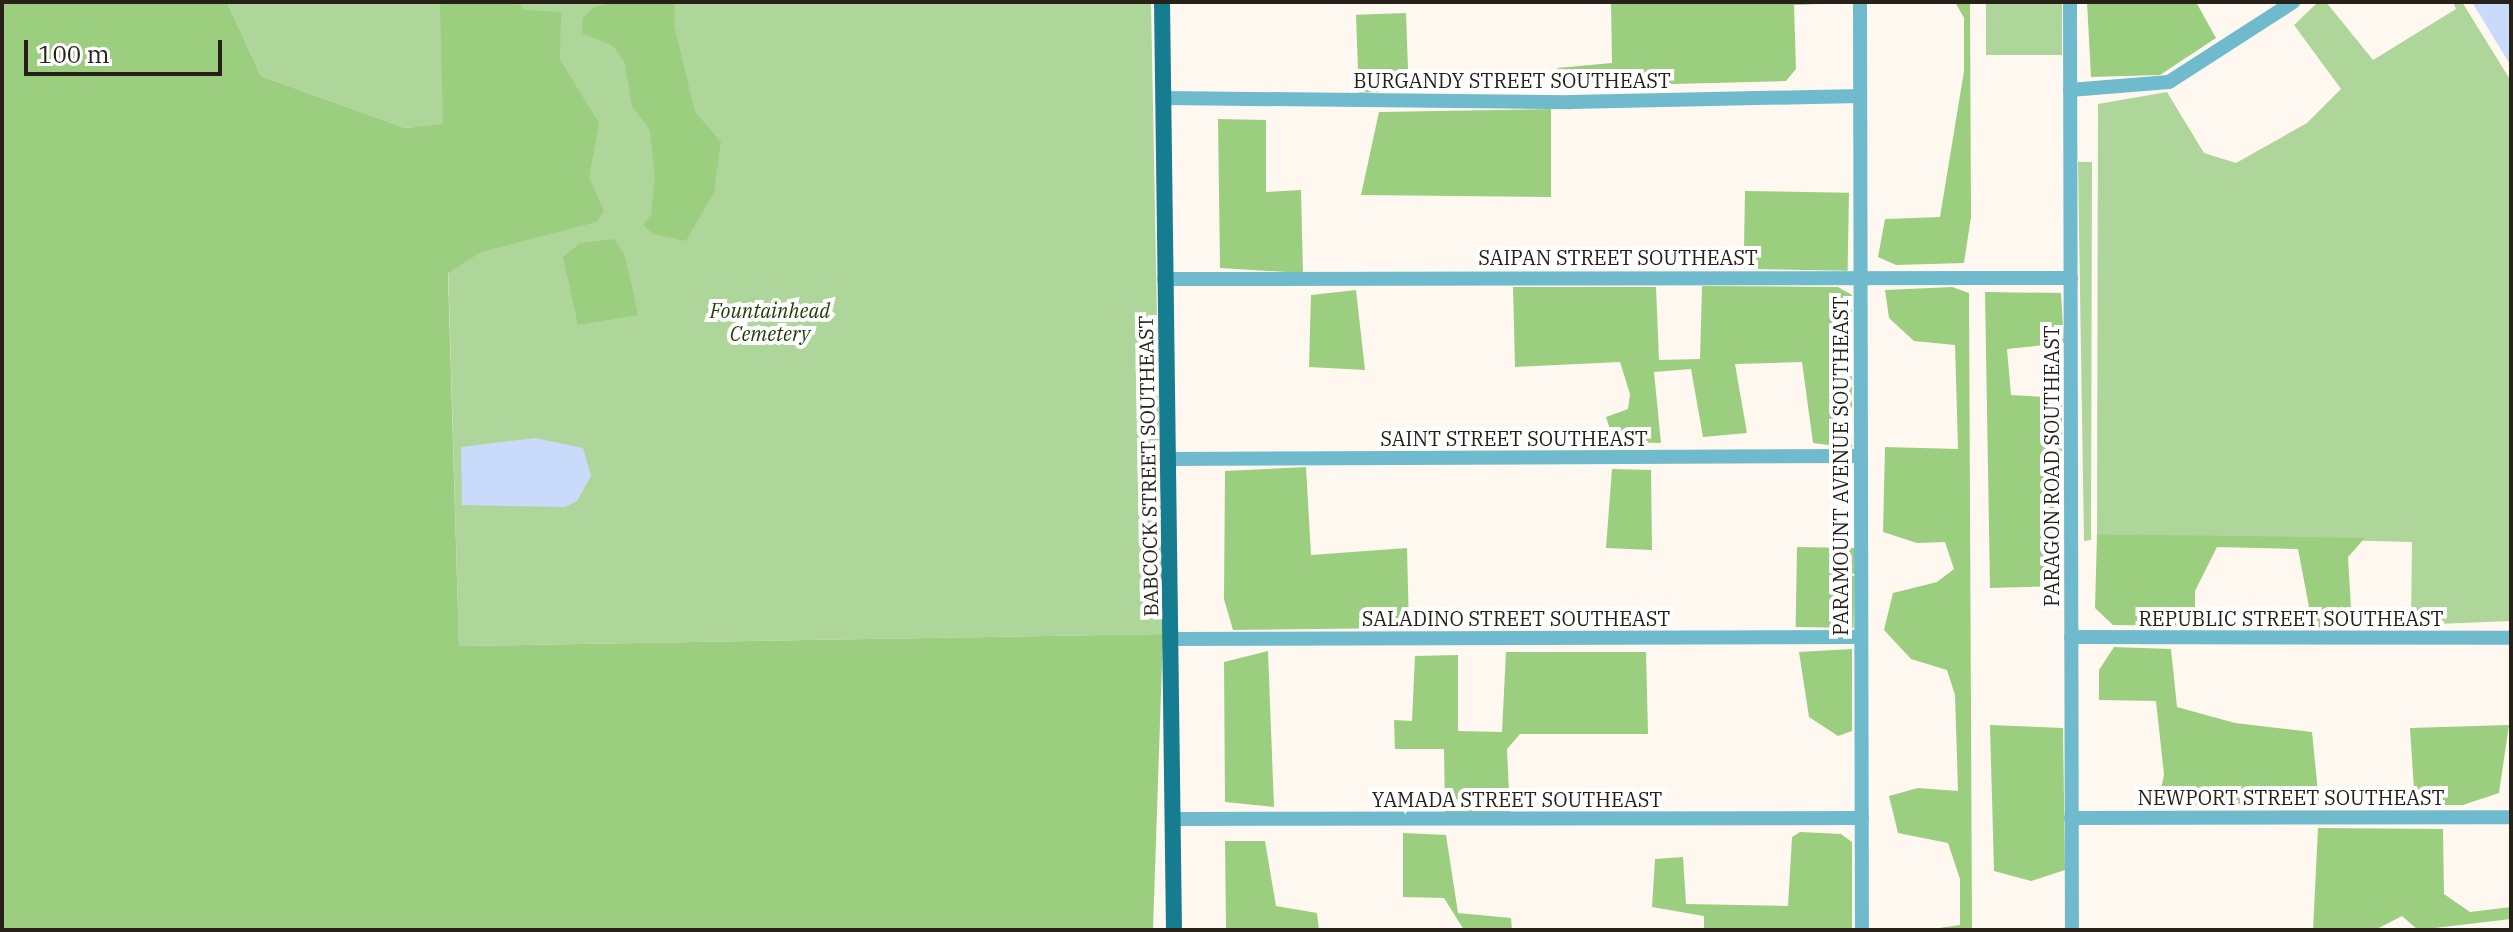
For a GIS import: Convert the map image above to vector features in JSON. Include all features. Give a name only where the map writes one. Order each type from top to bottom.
[{"type":"main road","name":"BABCOCK STREET SOUTHEAST","points":[[1162,2],[1174,930]]},
{"type":"street","name":"PARAMOUNT AVENUE SOUTHEAST","points":[[1860,2],[1862,930]]},
{"type":"street","name":"PARAGON ROAD SOUTHEAST","points":[[2070,2],[2072,930]]},
{"type":"street","points":[[2070,90],[2169,82],[2293,2]]},
{"type":"street","name":"BURGANDY STREET SOUTHEAST","points":[[1164,98],[1571,102],[1860,96]]},
{"type":"street","name":"SAIPAN STREET SOUTHEAST","points":[[1164,279],[2071,278]]},
{"type":"street","name":"SAINT STREET SOUTHEAST","points":[[1168,459],[1861,456]]},
{"type":"street","name":"SALADINO STREET SOUTHEAST","points":[[1171,639],[1861,637]]},
{"type":"street","name":"REPUBLIC STREET SOUTHEAST","points":[[2071,637],[2511,638]]},
{"type":"street","name":"NEWPORT STREET SOUTHEAST","points":[[2071,818],[2511,817]]},
{"type":"street","name":"YAMADA STREET SOUTHEAST","points":[[1173,819],[1862,818]]},
{"type":"green space","points":[[2,2],[227,2],[261,76],[405,128],[443,124],[440,2],[517,2],[524,10],[561,12],[560,60],[599,123],[589,177],[604,211],[596,222],[481,252],[448,273],[459,646],[1163,634],[1153,930],[2,930]]},
{"type":"green space","name":"Fountainhead Cemetery","points":[[227,2],[1151,2],[1163,634],[459,646],[444,125],[405,128],[261,76]]},
{"type":"green space","points":[[619,2],[675,2],[674,25],[695,112],[721,142],[714,192],[686,241],[653,234],[643,225],[651,215],[655,176],[650,130],[632,106],[625,63],[613,46],[582,33],[583,18],[594,7]]},
{"type":"green space","points":[[1611,2],[1850,3],[1794,5],[1796,69],[1786,81],[1559,87],[1557,68],[1612,63]]},
{"type":"green space","points":[[1955,2],[1970,2],[1971,217],[1964,263],[1896,265],[1878,257],[1885,219],[1940,217],[1964,71],[1964,18]]},
{"type":"green space","points":[[1986,2],[2062,2],[2062,55],[1986,55]]},
{"type":"green space","points":[[2087,2],[2196,2],[2216,38],[2160,75],[2091,77]]},
{"type":"green space","points":[[2318,2],[2326,2],[2373,60],[2456,9],[2453,2],[2462,2],[2511,81],[2511,621],[2411,625],[2412,542],[2097,534],[2098,104],[2167,92],[2204,153],[2236,163],[2307,123],[2341,89],[2294,25]]},
{"type":"green space","points":[[1406,13],[1409,91],[1359,93],[1356,15]]},
{"type":"green space","points":[[1551,109],[1551,197],[1361,195],[1379,112]]},
{"type":"green space","points":[[1218,119],[1266,120],[1266,192],[1301,190],[1303,273],[1220,268]]},
{"type":"green space","points":[[2078,162],[2092,162],[2091,540],[2084,541]]},
{"type":"green space","points":[[1745,191],[1849,193],[1848,271],[1744,269]]},
{"type":"green space","points":[[614,239],[625,256],[638,315],[578,325],[563,257],[580,243]]},
{"type":"green space","points":[[1702,286],[1838,287],[1852,295],[1852,448],[1813,443],[1802,362],[1735,364],[1747,433],[1703,437],[1691,369],[1654,372],[1661,443],[1614,442],[1606,417],[1628,409],[1630,394],[1620,362],[1515,367],[1513,287],[1656,287],[1659,360],[1700,359]]},
{"type":"green space","points":[[1952,287],[1969,293],[1972,930],[1925,930],[1960,925],[1960,879],[1948,843],[1898,833],[1889,796],[1918,788],[1958,791],[1955,695],[1947,670],[1911,659],[1884,630],[1893,593],[1937,582],[1954,569],[1945,542],[1917,543],[1883,532],[1885,447],[1958,449],[1955,345],[1914,341],[1889,318],[1885,290]]},
{"type":"green space","points":[[1356,290],[1365,370],[1309,367],[1311,295]]},
{"type":"green space","points":[[1985,292],[2061,293],[2064,343],[2007,349],[2011,395],[2062,398],[2061,586],[1990,588]]},
{"type":"green space","points":[[1306,467],[1311,555],[1407,548],[1409,628],[1233,630],[1224,599],[1225,471]]},
{"type":"green space","points":[[1612,469],[1651,470],[1652,550],[1606,548]]},
{"type":"green space","points":[[2097,534],[2365,538],[2348,557],[2352,625],[2313,628],[2298,549],[2217,547],[2195,591],[2195,626],[2113,625],[2095,608]]},
{"type":"green space","points":[[1797,547],[1855,548],[1854,628],[1796,627]]},
{"type":"green space","points":[[2114,647],[2171,649],[2177,707],[2235,723],[2312,732],[2319,802],[2157,806],[2164,775],[2156,701],[2099,700],[2099,670]]},
{"type":"green space","points":[[1852,649],[1852,731],[1838,736],[1809,717],[1799,652]]},
{"type":"green space","points":[[1268,651],[1274,807],[1225,802],[1224,662]]},
{"type":"green space","points":[[1506,652],[1646,652],[1648,734],[1520,734],[1507,749],[1510,813],[1445,815],[1444,749],[1395,749],[1394,720],[1412,721],[1415,656],[1458,655],[1458,731],[1502,732]]},
{"type":"green space","points":[[1990,725],[2063,728],[2065,870],[2031,881],[1994,871]]},
{"type":"green space","points":[[2509,725],[2499,793],[2463,805],[2415,805],[2410,728]]},
{"type":"green space","points":[[2318,828],[2443,829],[2444,894],[2470,912],[2511,907],[2511,919],[2418,930],[2402,916],[2375,930],[2313,930]]},
{"type":"green space","points":[[1800,832],[1841,834],[1852,842],[1852,930],[1704,930],[1704,916],[1652,907],[1655,859],[1683,857],[1686,904],[1788,906],[1792,837]]},
{"type":"green space","points":[[1403,833],[1446,835],[1458,913],[1511,918],[1512,930],[1464,930],[1444,898],[1403,897]]},
{"type":"green space","points":[[1225,841],[1265,841],[1276,906],[1317,913],[1319,930],[1226,930]]},
{"type":"water","points":[[2472,2],[2511,2],[2511,66],[2475,7]]},
{"type":"water","points":[[535,438],[583,448],[591,476],[577,501],[565,507],[462,505],[461,447]]}]
